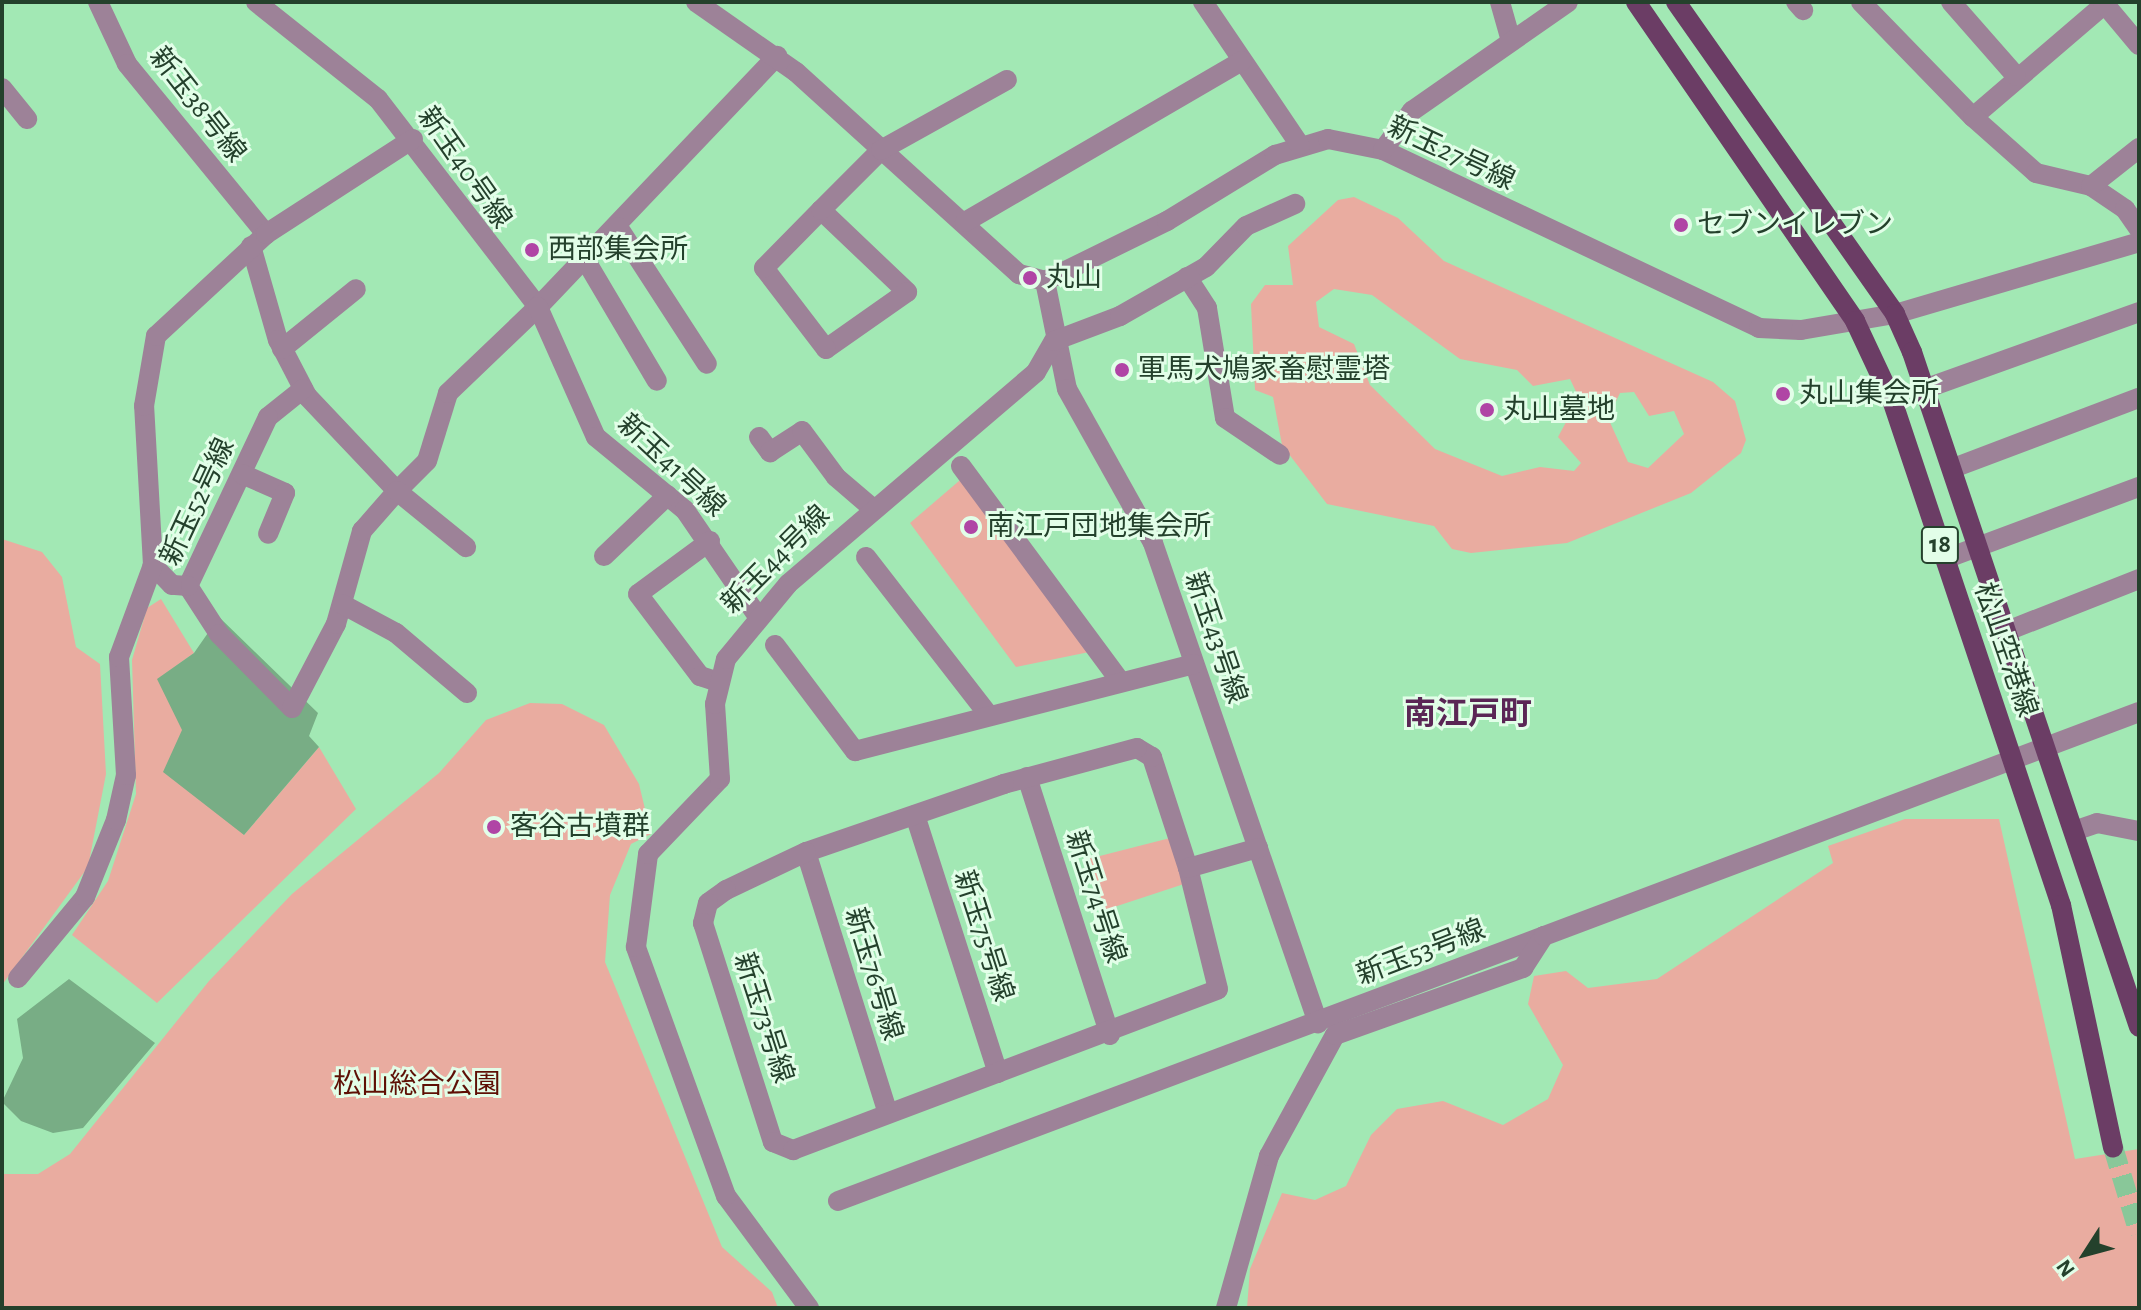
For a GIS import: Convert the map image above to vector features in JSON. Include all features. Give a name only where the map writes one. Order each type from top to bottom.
[{"type":"main road","name":"松山空港線","points":[[1636,2],[1855,321],[1892,400],[2061,905],[2113,1147]]},
{"type":"main road","name":"松山空港線","points":[[1676,2],[1895,314],[1956,467],[2007,631],[2139,1027]]},
{"type":"street","name":"新玉38号線","points":[[98,2],[127,64],[259,240]]},
{"type":"street","name":"新玉40号線","points":[[256,2],[331,56],[413,139],[485,247],[538,307]]},
{"type":"street","points":[[696,2],[777,56],[965,222],[1019,274],[1045,281]]},
{"type":"street","points":[[1203,2],[1300,145]]},
{"type":"street","points":[[1500,2],[1511,41]]},
{"type":"street","points":[[1383,150],[1412,111],[1568,2]]},
{"type":"street","points":[[1861,2],[1973,117],[2036,173],[2091,186],[2139,229]]},
{"type":"street","points":[[1951,2],[2016,76]]},
{"type":"street","points":[[1973,117],[2016,76],[2104,3],[2139,45]]},
{"type":"street","points":[[538,307],[586,261],[777,56]]},
{"type":"street","points":[[965,222],[1242,61]]},
{"type":"street","points":[[821,210],[907,292],[826,349],[764,268],[821,210],[881,150],[1007,80]]},
{"type":"street","points":[[2,88],[27,119]]},
{"type":"street","points":[[18,978],[85,897],[116,820],[126,775],[119,657],[153,565],[143,454],[153,347],[172,317],[259,240],[413,139]]},
{"type":"street","name":"新玉27号線","points":[[1045,281],[1300,145],[1350,140],[1383,150],[1733,322],[1801,330],[1895,314],[2139,242]]},
{"type":"street","points":[[2091,186],[2139,148]]},
{"type":"street","points":[[1054,341],[1120,316],[1187,277],[1246,226],[1295,204]]},
{"type":"street","points":[[618,227],[707,364]]},
{"type":"street","points":[[259,240],[282,349],[303,389],[397,491],[466,547]]},
{"type":"street","points":[[586,261],[657,381]]},
{"type":"street","points":[[1187,277],[1207,308],[1225,418],[1280,455]]},
{"type":"street","name":"新玉43号線","points":[[1045,281],[1054,341],[1067,389],[1153,543],[1318,1023]]},
{"type":"street","points":[[282,349],[356,289]]},
{"type":"street","name":"新玉52号線","points":[[303,389],[268,417],[188,586],[219,634],[292,708],[342,604],[362,531],[427,461],[448,393],[538,307]]},
{"type":"street","name":"新玉41号線","points":[[538,307],[596,437],[668,495],[710,541],[757,615]]},
{"type":"street","points":[[1927,388],[2139,312]]},
{"type":"street","name":"新玉44号線","points":[[809,1308],[737,1219],[640,967],[635,924],[646,845],[720,779],[718,682],[735,640],[757,615],[871,507],[1036,372],[1054,341]]},
{"type":"street","points":[[1956,467],[2139,398]]},
{"type":"street","points":[[759,437],[770,452],[802,431],[836,477],[871,507]]},
{"type":"street","points":[[961,466],[1118,678]]},
{"type":"street","points":[[242,474],[285,493],[268,534]]},
{"type":"street","points":[[1945,559],[2139,487]]},
{"type":"street","points":[[604,556],[668,495]]},
{"type":"street","points":[[710,541],[638,594],[700,676],[718,682]]},
{"type":"street","points":[[866,557],[987,713]]},
{"type":"street","points":[[153,565],[172,585],[188,586]]},
{"type":"street","points":[[2007,631],[2139,579]]},
{"type":"street","points":[[342,604],[396,633],[467,693]]},
{"type":"street","points":[[775,645],[855,751],[1118,678],[1194,664]]},
{"type":"street","name":"新玉53号線","points":[[838,1201],[2139,712]]},
{"type":"street","name":"新玉73号線","points":[[1146,749],[1188,868],[1218,989],[1110,1035],[998,1073],[793,1150],[773,1142],[703,923],[717,896],[806,852],[915,815],[1027,777],[1146,749]]},
{"type":"street","name":"新玉74号線","points":[[1027,777],[1110,1035]]},
{"type":"street","name":"新玉75号線","points":[[915,815],[998,1073]]},
{"type":"street","points":[[2074,831],[2097,823],[2139,831]]},
{"type":"street","points":[[1188,868],[1258,848]]},
{"type":"street","name":"新玉76号線","points":[[806,852],[888,1113]]},
{"type":"street","points":[[1226,1308],[1253,1197],[1322,1048],[1335,1035],[1523,968],[1544,936]]},
{"type":"green space","points":[[1354,197],[1398,218],[1444,261],[1713,382],[1735,401],[1746,440],[1741,453],[1691,493],[1567,543],[1471,553],[1452,549],[1434,526],[1327,504],[1282,445],[1273,397],[1255,390],[1251,304],[1265,285],[1293,285],[1288,246],[1338,200]],"holes":[[[1334,289],[1372,295],[1460,359],[1517,370],[1533,386],[1570,379],[1579,398],[1558,437],[1581,463],[1574,471],[1540,467],[1502,476],[1435,449],[1370,385],[1354,344],[1319,327],[1316,302]],[[1634,392],[1649,416],[1674,411],[1684,434],[1648,468],[1628,462],[1608,418],[1620,393]]]},
{"type":"green space","points":[[966,475],[1099,650],[1016,667],[910,523]]},
{"type":"green space","points":[[2,539],[42,552],[62,577],[76,647],[100,664],[106,774],[88,867],[2,985]]},
{"type":"green space","points":[[161,599],[194,653],[158,679],[244,835],[319,747],[356,809],[157,1003],[72,935],[108,881],[136,794],[132,660],[147,608]]},
{"type":"green space","name":"松山総合公園","points":[[530,703],[562,704],[604,725],[639,784],[651,834],[631,844],[610,895],[605,962],[722,1247],[772,1292],[778,1308],[2,1308],[2,1174],[38,1174],[70,1154],[209,981],[292,894],[439,773],[486,720]]},
{"type":"green space","points":[[1905,819],[1999,819],[2075,1159],[2139,1149],[2139,1308],[1247,1308],[1250,1269],[1282,1193],[1315,1200],[1346,1186],[1371,1135],[1397,1109],[1443,1101],[1503,1125],[1548,1099],[1563,1065],[1528,1004],[1534,976],[1566,971],[1588,988],[1657,979],[1833,863],[1828,846]]},
{"type":"green space","points":[[1174,837],[1184,884],[1105,910],[1088,859]]},
{"type":"shaded area","points":[[219,617],[318,713],[309,736],[319,747],[244,835],[163,772],[182,730],[157,679],[194,653]]},
{"type":"shaded area","points":[[69,979],[155,1043],[83,1128],[53,1133],[21,1121],[2,1102],[23,1058],[17,1019]]},
{"type":"tunnel","points":[[2113,1147],[2139,1233]]},
{"type":"place","name":"セブンイレブン","points":[[1681,225]]},
{"type":"place","name":"西部集会所","points":[[532,250]]},
{"type":"place","name":"丸山","points":[[1030,278]]},
{"type":"place","name":"軍馬犬鳩家畜慰霊塔","points":[[1122,370]]},
{"type":"place","name":"丸山集会所","points":[[1783,394]]},
{"type":"place","name":"丸山墓地","points":[[1487,410]]},
{"type":"place","name":"南江戸団地集会所","points":[[971,527]]},
{"type":"place","name":"客谷古墳群","points":[[494,827]]},
{"type":"district","name":"南江戸町","points":[[1468,714]]}]
